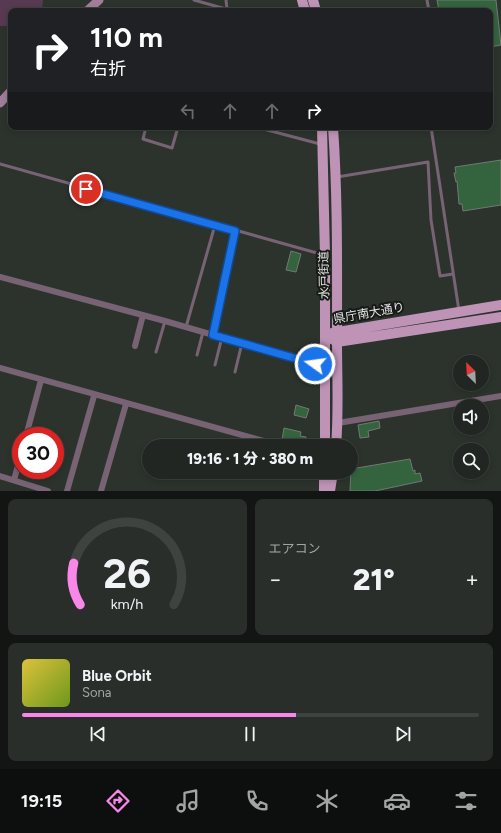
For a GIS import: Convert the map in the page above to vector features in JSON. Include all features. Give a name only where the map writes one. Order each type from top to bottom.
[{"type":"main road","name":"水戸街道","points":[[322,130],[324,144],[325,256],[325,439]]},
{"type":"main road","name":"水戸街道","points":[[333,130],[336,177],[338,423],[337,439]]},
{"type":"main road","points":[[324,156],[335,157]]},
{"type":"main road","name":"県庁南大通り","points":[[325,336],[337,330],[501,306]]},
{"type":"main road","name":"県庁南大通り","points":[[325,336],[337,342],[501,317]]},
{"type":"main road","points":[[324,479],[324,491]]},
{"type":"main road","points":[[330,491],[332,479]]},
{"type":"street","points":[[90,8],[99,0]]},
{"type":"street","points":[[0,103],[8,94]]},
{"type":"street","points":[[0,277],[143,315],[310,363],[325,364]]},
{"type":"street","points":[[135,346],[143,315]]},
{"type":"street","points":[[0,368],[94,396],[256,439]]},
{"type":"street","points":[[28,427],[41,380]]},
{"type":"street","points":[[67,491],[94,396]]},
{"type":"street","points":[[338,423],[501,396]]},
{"type":"street","points":[[101,491],[126,404]]},
{"type":"street","points":[[0,476],[48,491]]},
{"type":"lane","points":[[194,0],[223,8]]},
{"type":"lane","points":[[145,130],[142,139],[172,148],[177,130]]},
{"type":"lane","points":[[267,130],[310,142],[324,144]]},
{"type":"lane","points":[[431,130],[459,312]]},
{"type":"lane","points":[[336,177],[428,162],[431,220],[440,276],[453,274]]},
{"type":"lane","points":[[0,164],[325,256]]},
{"type":"lane","points":[[186,328],[215,225]]},
{"type":"lane","points":[[213,335],[235,231]]},
{"type":"lane","points":[[156,352],[164,321]]},
{"type":"lane","points":[[197,355],[203,332]]},
{"type":"lane","points":[[215,365],[222,338]]},
{"type":"lane","points":[[235,372],[242,343]]},
{"type":"shaded area","points":[[0,0],[43,0],[42,8],[8,8],[8,26],[0,26]]},
{"type":"building","points":[[437,0],[496,0],[501,45],[493,46],[493,8],[438,8]]},
{"type":"building","points":[[501,160],[501,205],[463,211],[462,204],[459,204],[457,181],[456,182],[454,173],[456,173],[455,167]]},
{"type":"building","points":[[291,251],[301,254],[296,272],[286,270]]},
{"type":"building","points":[[296,405],[309,409],[306,418],[294,415]]},
{"type":"building","points":[[379,421],[380,428],[368,431],[369,437],[360,438],[358,425]]},
{"type":"building","points":[[284,428],[301,432],[300,436],[306,437],[306,439],[282,439]]},
{"type":"building","points":[[410,459],[413,471],[415,470],[415,474],[420,473],[422,481],[375,491],[350,491],[351,479],[358,479],[358,468]]},
{"type":"route","points":[[86,189],[235,231],[213,335],[315,364]]}]
